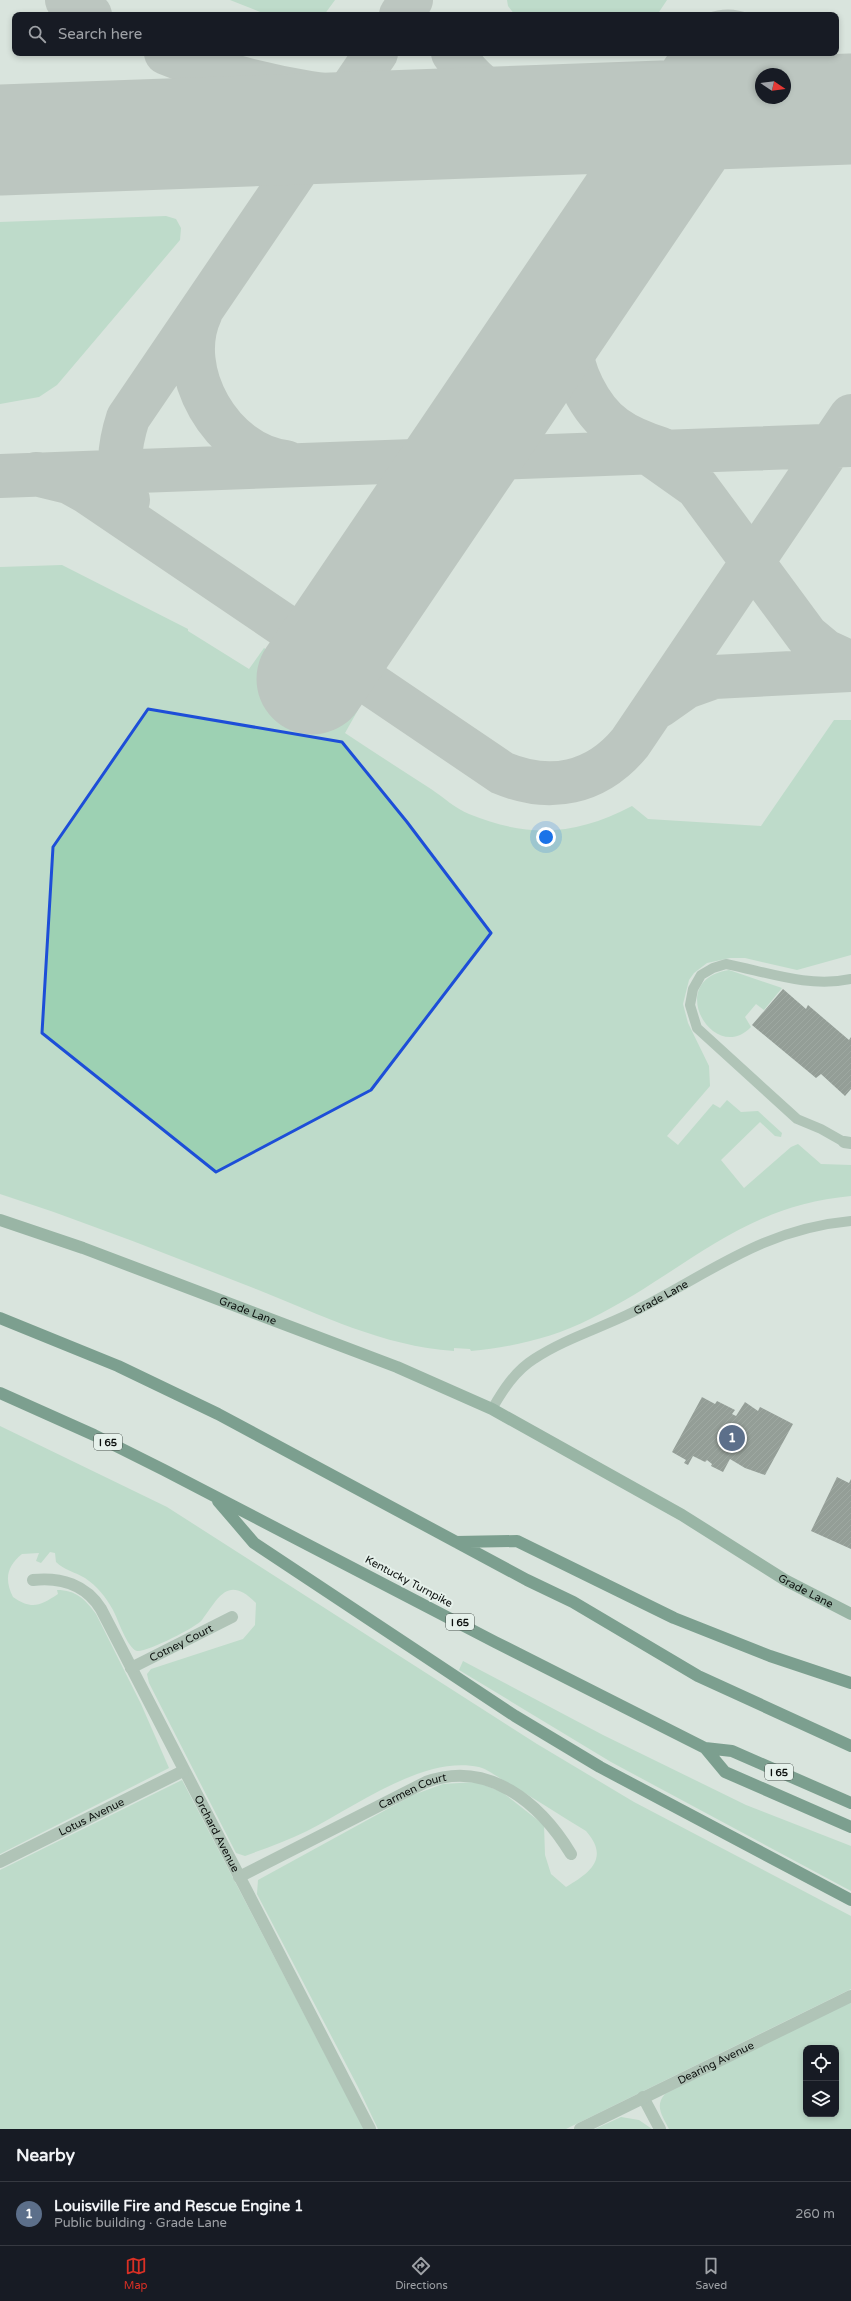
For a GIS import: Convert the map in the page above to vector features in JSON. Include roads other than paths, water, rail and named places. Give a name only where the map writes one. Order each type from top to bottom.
[{"type":"highway","points":[[0,1318],[118,1366],[218,1414],[526,1580],[573,1602],[698,1676],[851,1746]]},
{"type":"highway","name":"Kentucky Turnpike","points":[[0,1394],[94,1435],[214,1497],[284,1530],[494,1642],[705,1748],[732,1751],[851,1803]]},
{"type":"highway","points":[[214,1497],[254,1543],[515,1716],[600,1767],[851,1900]]},
{"type":"highway","points":[[455,1542],[518,1541],[674,1618],[770,1656],[851,1683]]},
{"type":"highway","points":[[705,1748],[726,1772],[851,1827]]},
{"type":"main road","name":"Grade Lane","points":[[0,1220],[83,1248],[397,1367],[492,1409],[682,1515],[785,1580],[851,1614]]},
{"type":"street","name":"Orchard Avenue","points":[[33,1580],[44,1579],[64,1581],[93,1596],[370,2129]]},
{"type":"street","name":"Cotney Court","points":[[131,1668],[232,1618]]},
{"type":"street","name":"Lotus Avenue","points":[[0,1862],[183,1771]]},
{"type":"street","name":"Carmen Court","points":[[239,1877],[426,1782],[441,1776],[457,1774],[479,1777],[513,1792],[532,1806],[560,1836],[571,1854]]},
{"type":"street","name":"Dearing Avenue","points":[[580,2129],[851,1996]]},
{"type":"street","points":[[643,2098],[660,2129]]},
{"type":"lane","points":[[847,1142],[797,1119],[696,1028],[690,1006],[692,989],[701,975],[713,968],[726,964],[809,982],[851,979]]},
{"type":"lane","name":"Grade Lane","points":[[492,1409],[507,1384],[528,1364],[564,1343],[635,1311],[738,1253],[781,1235],[831,1223],[851,1221]]},
{"type":"place","name":"Louisville Fire and Rescue Engine 1","points":[[732,1438]]}]
